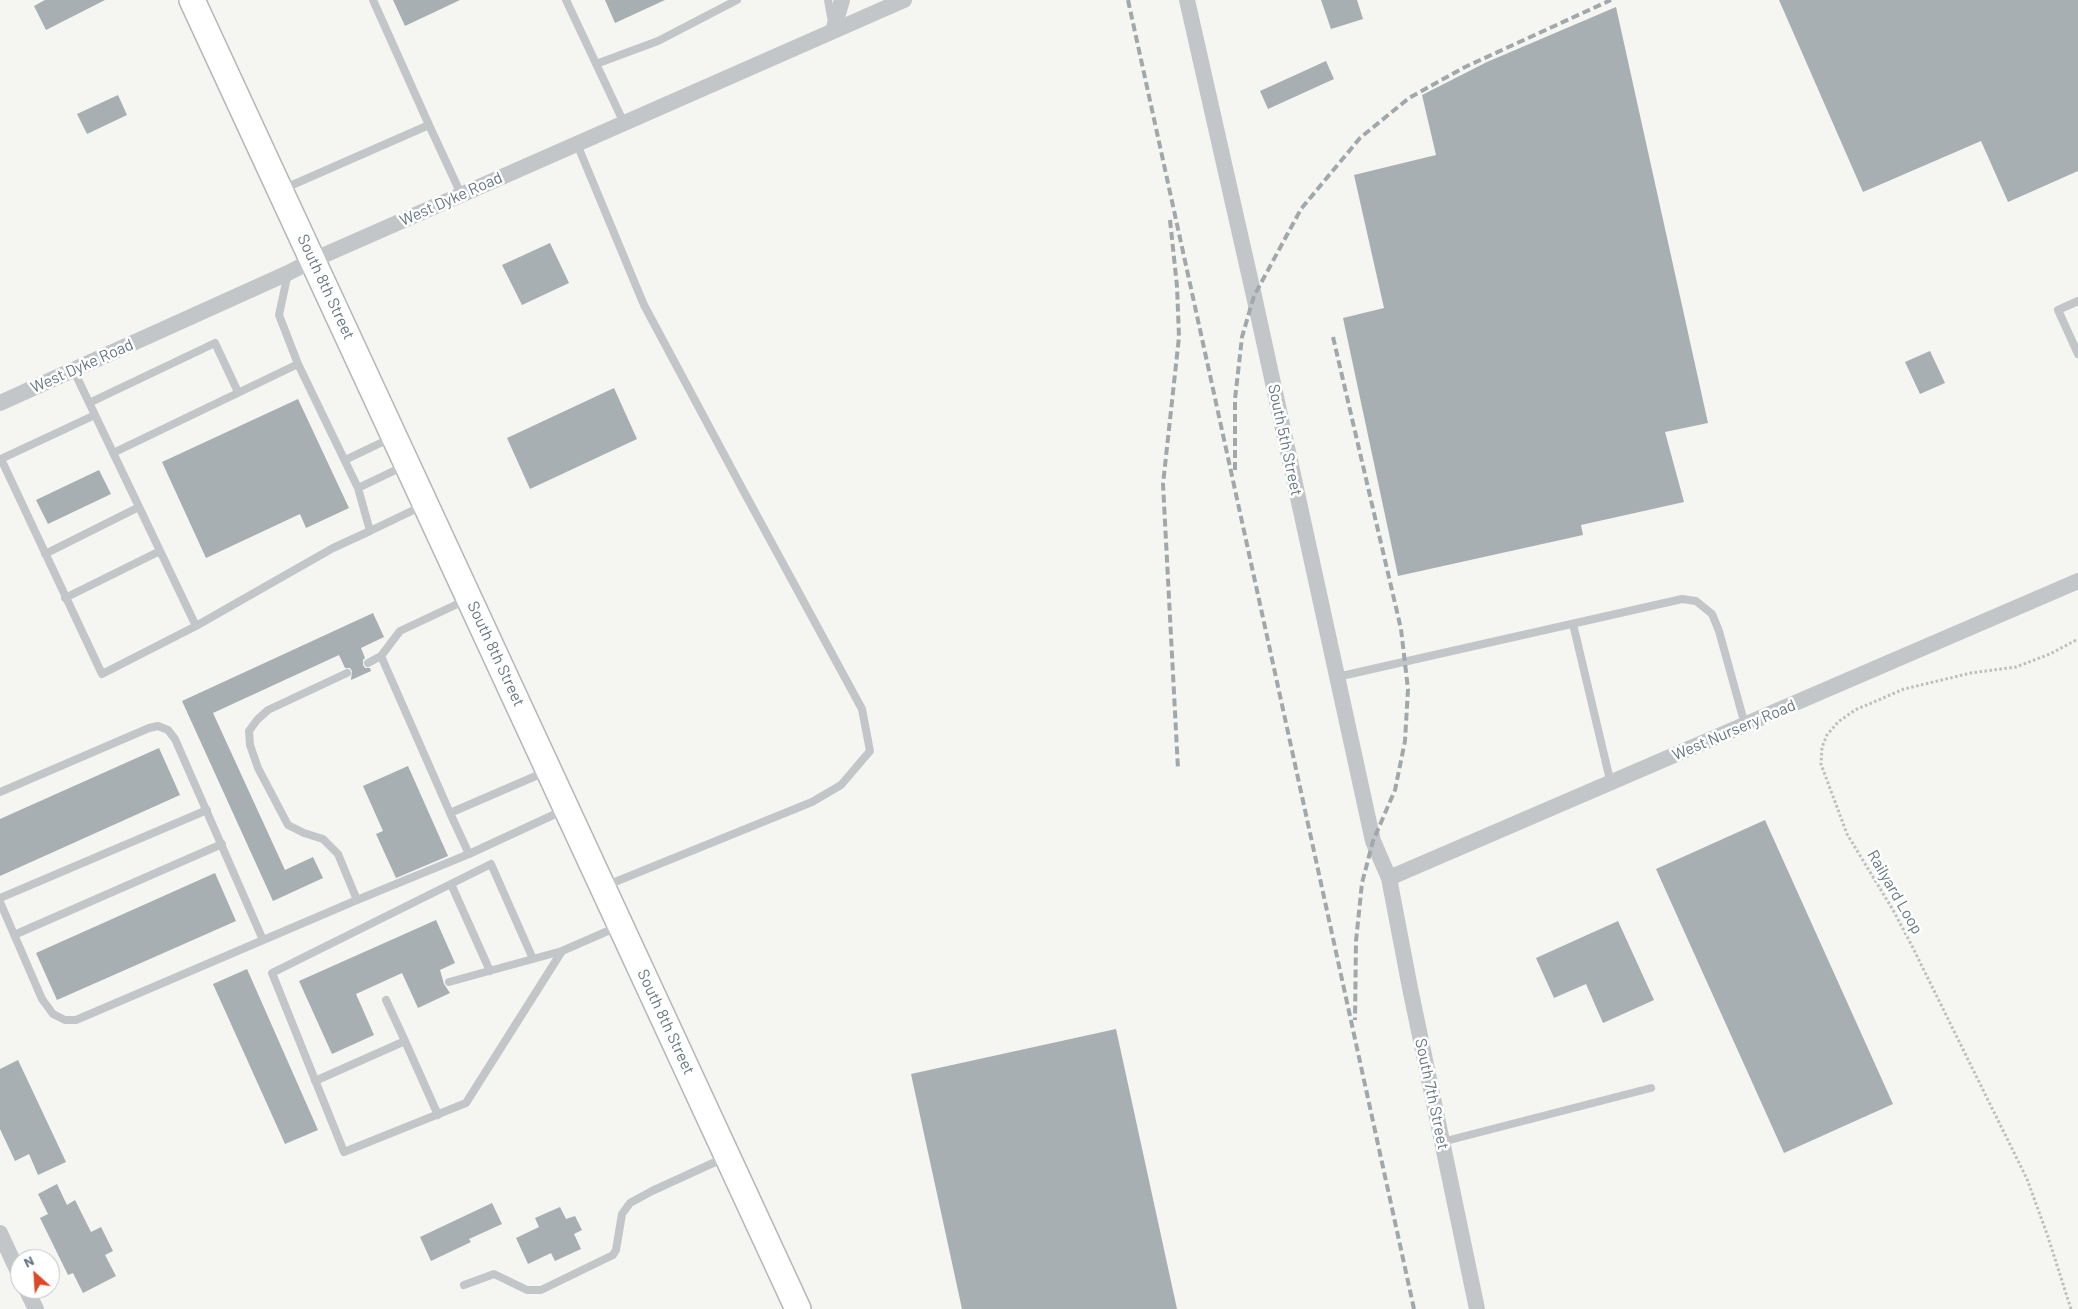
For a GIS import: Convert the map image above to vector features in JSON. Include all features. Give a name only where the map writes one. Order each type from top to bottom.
[{"type":"main road","name":"South 8th Street","points":[[192,0],[798,1309]]},
{"type":"street","points":[[833,31],[842,0]]},
{"type":"street","name":"West Dyke Road","points":[[0,403],[461,194],[904,0]]},
{"type":"street","name":"South 5th Street","points":[[1187,0],[1254,296],[1373,842],[1389,878]]},
{"type":"street","name":"West Nursery Road","points":[[1389,878],[1611,784],[2078,581]]},
{"type":"street","name":"South 7th Street","points":[[1389,878],[1410,988],[1478,1309]]},
{"type":"street","points":[[0,1233],[10,1254]]},
{"type":"lane","points":[[373,0],[461,194]]},
{"type":"lane","points":[[566,0],[624,123]]},
{"type":"lane","points":[[596,64],[658,41],[737,0]]},
{"type":"lane","points":[[828,0],[833,31]]},
{"type":"lane","points":[[281,190],[430,125]]},
{"type":"lane","points":[[576,144],[644,304],[742,490],[862,709],[870,750],[841,785],[812,802],[603,887]]},
{"type":"lane","points":[[288,273],[279,315],[298,364],[358,488],[370,531]]},
{"type":"lane","points":[[2078,301],[2058,310],[2078,354]]},
{"type":"lane","points":[[89,403],[214,343],[238,392]]},
{"type":"lane","points":[[113,453],[298,364]]},
{"type":"lane","points":[[73,370],[196,626]]},
{"type":"lane","points":[[94,415],[1,459],[102,674],[196,626],[334,548],[426,504]]},
{"type":"lane","points":[[345,460],[395,436]]},
{"type":"lane","points":[[358,488],[408,464]]},
{"type":"lane","points":[[45,554],[139,507]]},
{"type":"lane","points":[[65,598],[160,551]]},
{"type":"lane","points":[[368,663],[381,656],[400,631],[470,599]]},
{"type":"lane","points":[[1337,677],[1682,599],[1696,601],[1712,614],[1719,631],[1745,726]]},
{"type":"lane","points":[[1573,624],[1611,784]]},
{"type":"lane","points":[[381,656],[470,854]]},
{"type":"lane","points":[[347,673],[268,710],[249,731],[250,745],[258,768],[288,825],[323,839],[338,854],[357,900]]},
{"type":"lane","points":[[0,792],[149,728],[158,726],[168,730],[175,739],[263,940]]},
{"type":"lane","points":[[450,813],[550,770]]},
{"type":"lane","points":[[207,810],[0,900],[42,999],[53,1014],[66,1020],[76,1020],[470,854],[567,809]]},
{"type":"lane","points":[[14,935],[222,844]]},
{"type":"lane","points":[[533,959],[491,864],[272,973],[344,1152],[466,1103],[562,951]]},
{"type":"lane","points":[[451,884],[490,971]]},
{"type":"lane","points":[[449,982],[562,951],[621,926]]},
{"type":"lane","points":[[386,1000],[438,1115]]},
{"type":"lane","points":[[315,1081],[405,1041]]},
{"type":"lane","points":[[1442,1142],[1651,1088]]},
{"type":"lane","points":[[464,1285],[494,1274],[527,1290],[541,1290],[612,1255],[616,1250],[622,1214],[630,1203],[728,1156]]},
{"type":"path","name":"Railyard Loop","points":[[2071,1309],[2027,1179],[1908,938],[1847,834],[1821,764],[1822,747],[1827,735],[1838,722],[1855,710],[1904,689],[1971,673],[2016,666],[2050,654],[2078,639]]},
{"type":"building","points":[[45,0],[105,0],[46,30],[34,6]]},
{"type":"building","points":[[393,0],[460,0],[405,26]]},
{"type":"building","points":[[605,0],[665,0],[615,23]]},
{"type":"building","points":[[1321,0],[1357,0],[1363,19],[1331,29]]},
{"type":"building","points":[[1779,0],[2078,0],[2078,171],[2008,202],[1981,141],[1863,192]]},
{"type":"building","points":[[1616,7],[1708,423],[1665,432],[1684,502],[1581,525],[1583,535],[1398,576],[1343,318],[1384,308],[1354,175],[1436,155],[1422,95],[1487,62]]},
{"type":"building","points":[[1326,61],[1334,79],[1268,109],[1260,91]]},
{"type":"building","points":[[118,95],[127,115],[87,134],[77,114]]},
{"type":"building","points":[[550,243],[569,283],[522,305],[502,265]]},
{"type":"building","points":[[1930,351],[1945,383],[1920,394],[1905,362]]},
{"type":"building","points":[[614,388],[637,439],[530,489],[507,438]]},
{"type":"building","points":[[298,399],[349,508],[306,528],[300,514],[206,558],[162,462]]},
{"type":"building","points":[[99,470],[111,494],[48,524],[36,500]]},
{"type":"building","points":[[373,613],[384,637],[361,648],[365,658],[363,665],[365,668],[370,668],[371,671],[351,680],[352,671],[350,668],[345,668],[339,655],[213,713],[285,870],[313,857],[323,878],[273,901],[182,701]]},
{"type":"building","points":[[159,748],[180,795],[0,876],[0,819]]},
{"type":"building","points":[[408,766],[448,856],[396,878],[376,834],[383,831],[363,786]]},
{"type":"building","points":[[1765,820],[1893,1104],[1784,1153],[1656,869]]},
{"type":"building","points":[[215,873],[236,921],[57,1000],[36,953]]},
{"type":"building","points":[[436,920],[455,963],[440,970],[444,984],[450,993],[418,1008],[402,973],[356,994],[374,1035],[332,1054],[299,981]]},
{"type":"building","points":[[1618,921],[1654,1000],[1603,1023],[1586,984],[1554,998],[1536,958]]},
{"type":"building","points":[[247,969],[318,1130],[285,1144],[213,984]]},
{"type":"building","points":[[1116,1029],[1177,1309],[962,1309],[911,1074]]},
{"type":"building","points":[[18,1060],[66,1162],[38,1175],[29,1154],[15,1161],[0,1129],[0,1069]]},
{"type":"building","points":[[57,1184],[67,1205],[75,1200],[91,1232],[101,1227],[113,1251],[105,1255],[116,1276],[83,1293],[73,1273],[68,1275],[60,1259],[60,1249],[55,1249],[40,1218],[48,1214],[38,1194]]},
{"type":"building","points":[[492,1203],[502,1224],[469,1239],[471,1242],[431,1261],[420,1237]]},
{"type":"building","points":[[560,1207],[566,1219],[575,1216],[582,1230],[574,1234],[581,1249],[555,1261],[551,1253],[528,1264],[516,1238],[539,1227],[535,1218]]},
{"type":"railway","points":[[1128,0],[1414,1309]]},
{"type":"railway","points":[[1235,470],[1235,399],[1242,337],[1254,296],[1301,209],[1360,138],[1409,98],[1465,67],[1611,0]]},
{"type":"railway","points":[[1170,220],[1177,286],[1179,337],[1163,484],[1178,769]]},
{"type":"railway","points":[[1333,337],[1401,629],[1408,689],[1405,741],[1395,790],[1373,841],[1362,883],[1356,941],[1355,1020]]}]
